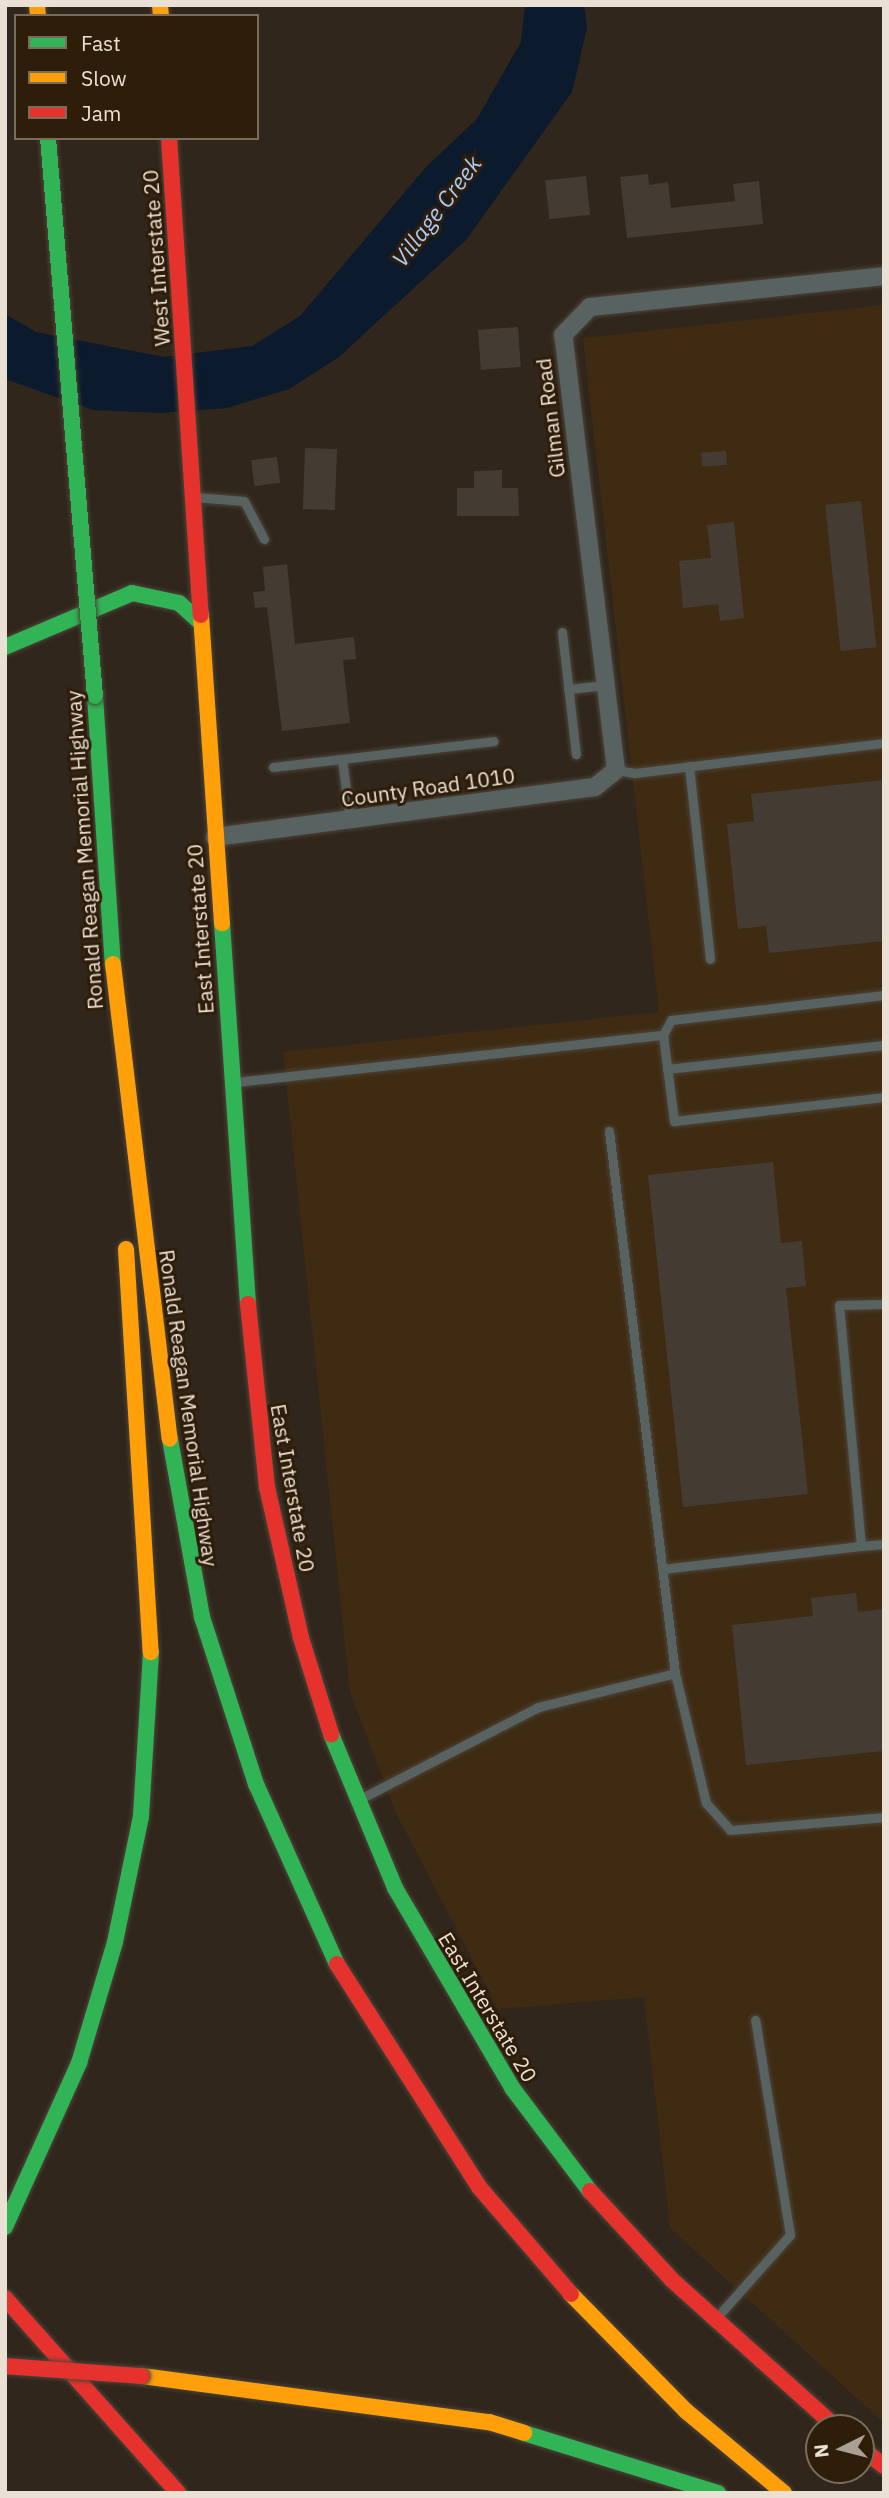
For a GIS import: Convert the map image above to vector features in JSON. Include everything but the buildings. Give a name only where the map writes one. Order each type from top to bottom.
[{"type":"main road","name":"Ronald Reagan Memorial Highway","points":[[48,140],[95,696],[119,1047],[178,1499],[232,1717],[335,1961],[479,2187],[599,2326],[686,2412],[784,2493]]},
{"type":"main road","name":"West Interstate 20","points":[[169,140],[185,375]]},
{"type":"main road","name":"East Interstate 20","points":[[185,375],[231,1083],[267,1487],[301,1638],[358,1800],[432,1958],[513,2089],[594,2196],[714,2321],[821,2414]]},
{"type":"main road","points":[[5,647],[132,593],[179,603],[199,621]]},
{"type":"main road","points":[[5,2227],[60,2118],[130,1880],[152,1680],[119,1047]]},
{"type":"main road","points":[[5,2298],[178,2493]]},
{"type":"main road","points":[[5,2366],[142,2376],[489,2422],[718,2493]]},
{"type":"street","name":"Gilman Road","points":[[616,770],[563,335],[590,307],[884,276]]},
{"type":"street","name":"County Road 1010","points":[[215,837],[595,787],[616,770]]},
{"type":"lane","points":[[193,491],[244,500],[264,539]]},
{"type":"lane","points":[[562,632],[576,754]]},
{"type":"lane","points":[[568,689],[604,685]]},
{"type":"lane","points":[[273,767],[493,741]]},
{"type":"lane","points":[[616,770],[689,766],[884,743]]},
{"type":"lane","points":[[342,759],[350,820]]},
{"type":"lane","points":[[689,766],[710,958]]},
{"type":"lane","points":[[884,995],[671,1020],[663,1035],[674,1121],[884,1097]]},
{"type":"lane","points":[[231,1083],[663,1035]]},
{"type":"lane","points":[[667,1069],[884,1045]]},
{"type":"lane","points":[[609,1131],[675,1673],[706,1803],[730,1830],[884,1817]]},
{"type":"lane","points":[[861,1546],[839,1305],[884,1304]]},
{"type":"lane","points":[[663,1569],[884,1544]]},
{"type":"lane","points":[[358,1800],[538,1707],[675,1673]]},
{"type":"lane","points":[[714,2321],[790,2235],[755,2020]]},
{"type":"shaded area","points":[[884,305],[884,2423],[670,2228],[644,1997],[498,2009],[396,1813],[350,1692],[283,1052],[659,1012],[583,338]]},
{"type":"water","name":"Village Creek","points":[[525,5],[584,5],[587,28],[572,92],[466,240],[339,357],[289,389],[227,408],[159,413],[93,410],[5,379],[5,314],[36,332],[164,357],[252,346],[300,316],[426,167],[477,119],[521,42]]},
{"type":"traffic: fast","points":[[48,140],[95,696]]},
{"type":"traffic: fast","points":[[5,647],[132,593],[179,603],[199,621]]},
{"type":"traffic: fast","points":[[95,696],[113,964]]},
{"type":"traffic: fast","points":[[222,923],[248,1304]]},
{"type":"traffic: fast","points":[[170,1439],[202,1617],[256,1784],[337,1964]]},
{"type":"traffic: fast","points":[[5,2227],[79,2063],[115,1942],[141,1816],[151,1652]]},
{"type":"traffic: fast","points":[[331,1734],[395,1888],[513,2089],[590,2191]]},
{"type":"traffic: fast","points":[[524,2433],[718,2493]]},
{"type":"traffic: slow","points":[[37,5],[38,14]]},
{"type":"traffic: slow","points":[[160,5],[161,14]]},
{"type":"traffic: slow","points":[[201,615],[222,923]]},
{"type":"traffic: slow","points":[[113,964],[170,1439]]},
{"type":"traffic: slow","points":[[126,1249],[151,1652]]},
{"type":"traffic: slow","points":[[571,2294],[686,2411],[784,2493]]},
{"type":"traffic: slow","points":[[142,2376],[489,2422],[524,2433]]},
{"type":"traffic: jam","points":[[169,140],[201,615]]},
{"type":"traffic: jam","points":[[248,1304],[267,1487],[301,1638],[331,1734]]},
{"type":"traffic: jam","points":[[337,1964],[479,2187],[571,2294]]},
{"type":"traffic: jam","points":[[590,2191],[672,2280],[821,2414]]},
{"type":"traffic: jam","points":[[5,2298],[178,2493]]},
{"type":"traffic: jam","points":[[5,2366],[142,2376]]},
{"type":"traffic: jam","points":[[875,2459],[884,2466]]}]
